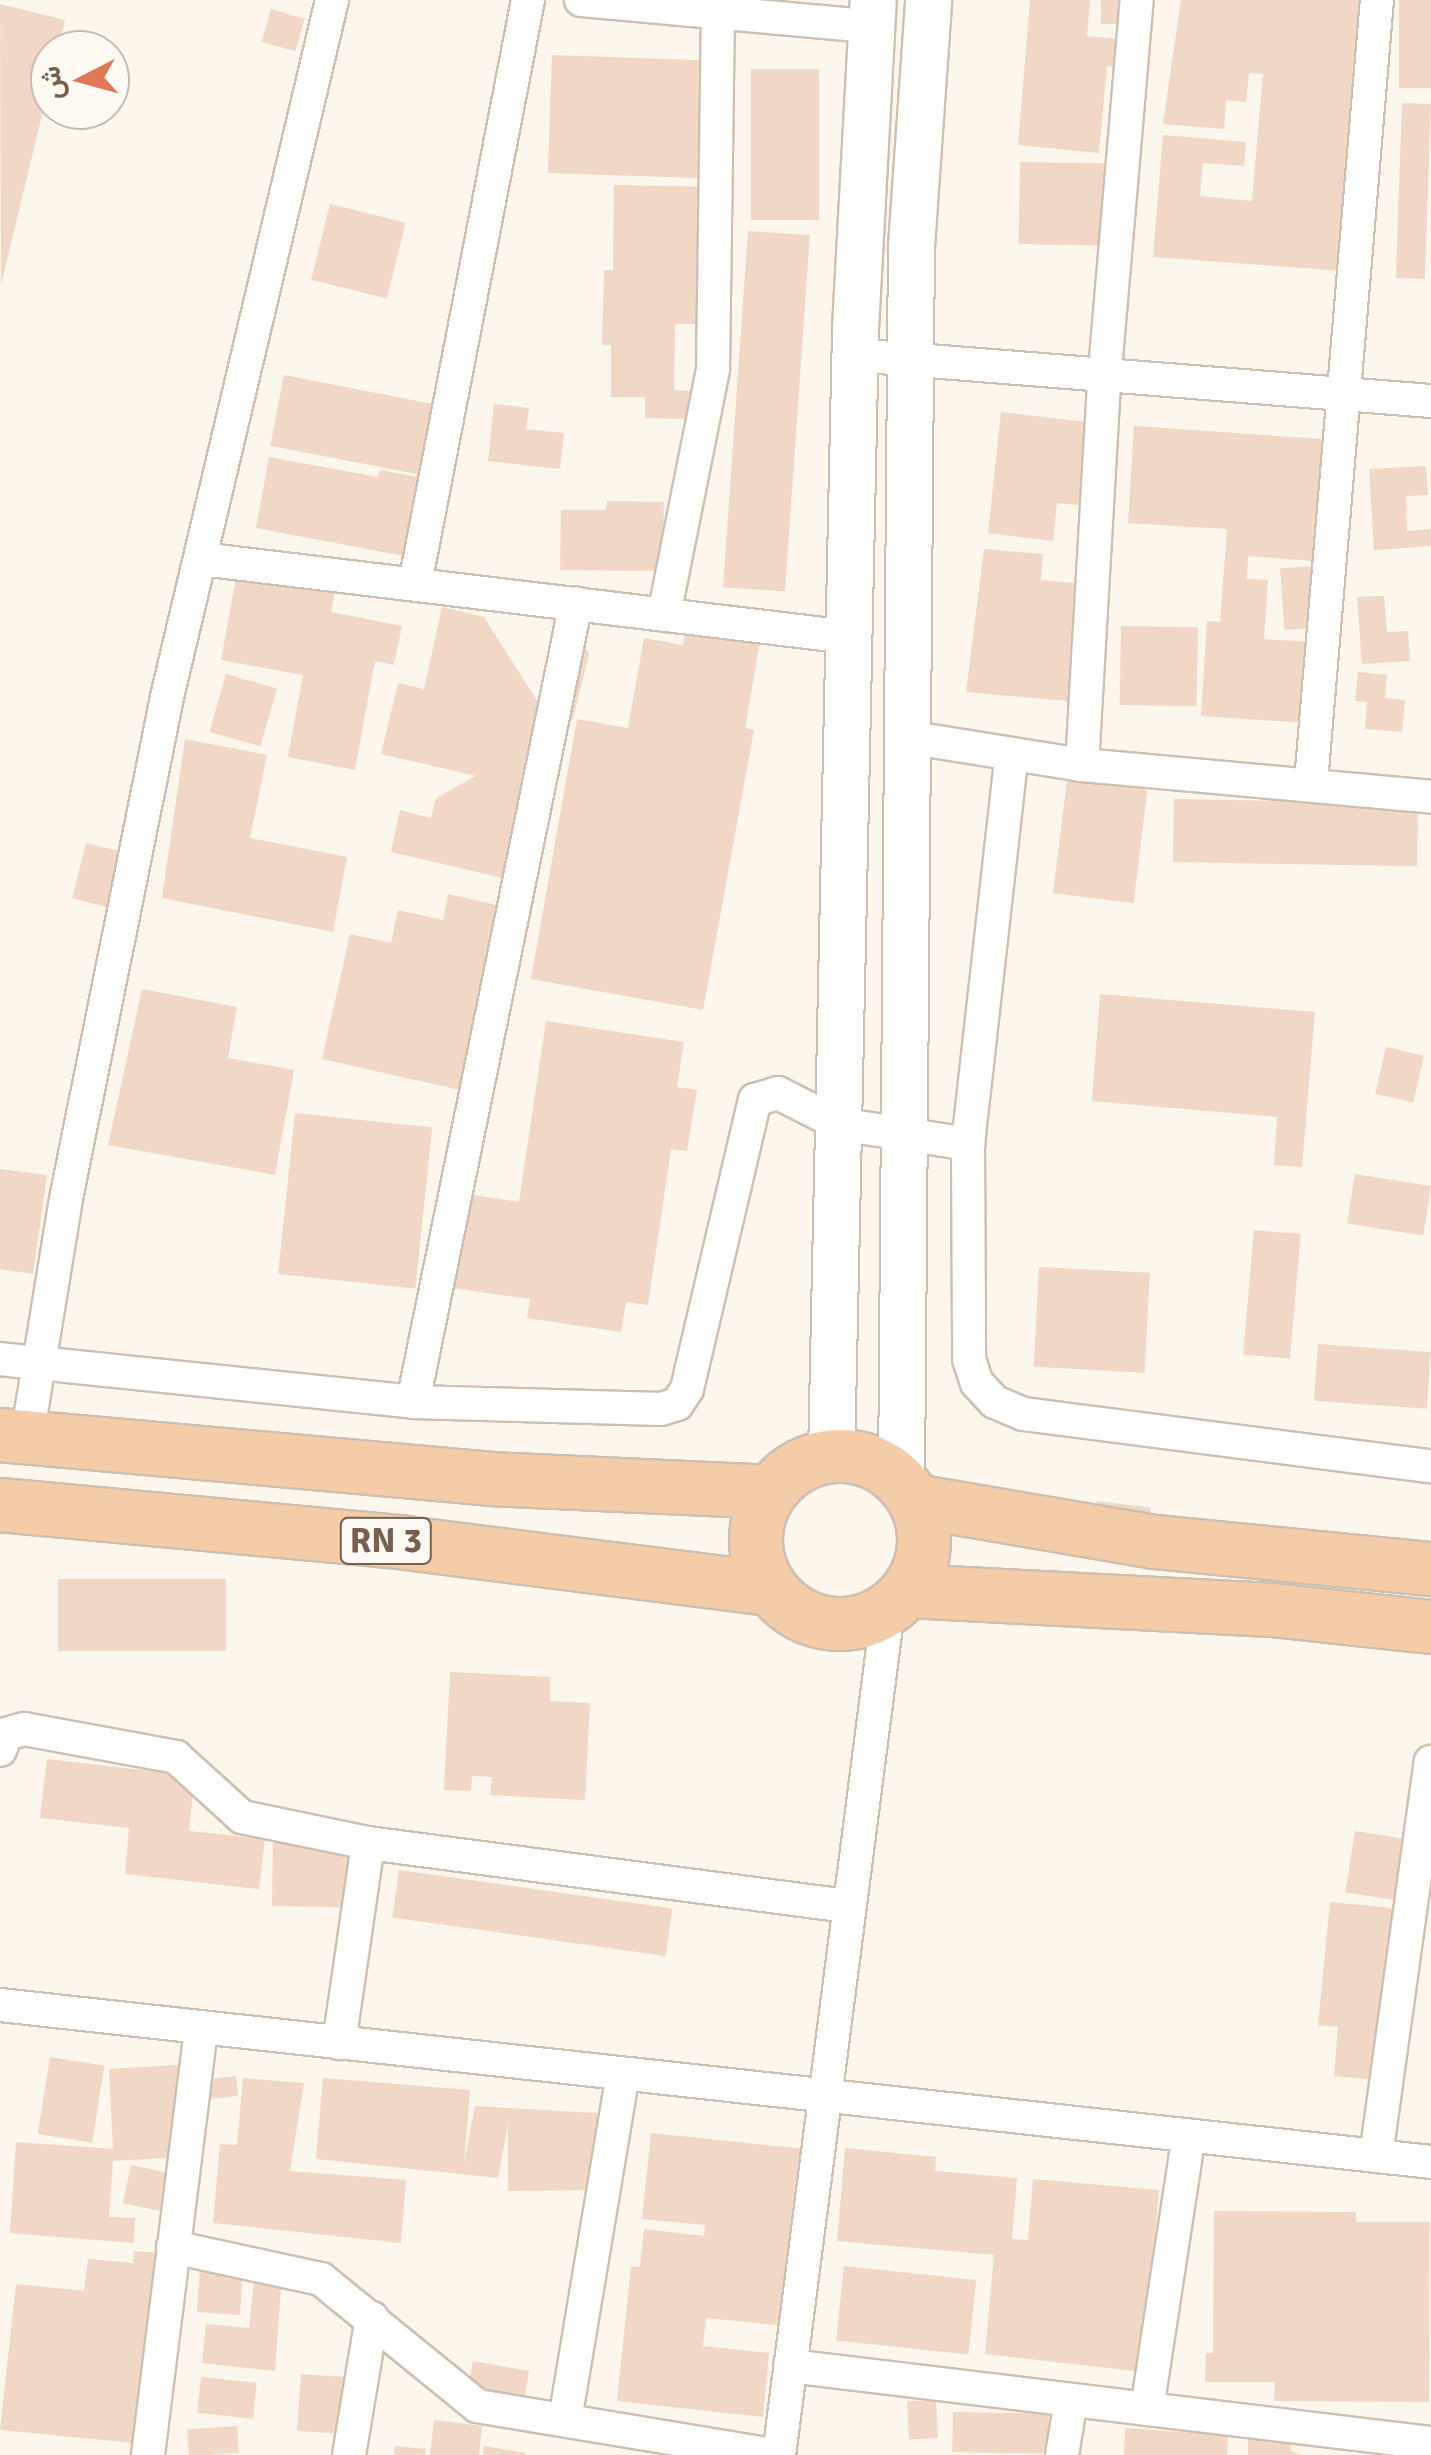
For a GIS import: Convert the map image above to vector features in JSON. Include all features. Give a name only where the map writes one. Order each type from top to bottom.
[{"type":"highway","name":"RN 3","points":[[14,1436],[490,1479],[770,1492]]},
{"type":"highway","points":[[1431,1570],[1155,1542],[908,1491],[881,1466],[831,1456],[797,1467],[770,1492],[757,1524],[757,1558],[771,1589],[789,1608],[826,1623],[864,1622],[898,1601],[1272,1610],[1431,1626]]},
{"type":"highway","points":[[898,1601],[923,1546],[908,1491]]},
{"type":"highway","name":"RN 3","points":[[0,1505],[406,1542],[771,1589]]},
{"type":"main road","points":[[908,1491],[904,1132],[910,360],[928,0]]},
{"type":"main road","points":[[831,1456],[854,355],[871,13]]},
{"type":"street","points":[[14,1436],[39,1363],[82,1122],[201,559],[332,0]]},
{"type":"street","points":[[415,584],[528,0]]},
{"type":"street","points":[[581,0],[871,13]]},
{"type":"street","points":[[1082,766],[1105,370],[1137,0]]},
{"type":"street","points":[[1311,782],[1376,0]]},
{"type":"street","points":[[664,615],[713,370],[730,9]]},
{"type":"street","points":[[854,355],[1105,370],[1431,402]]},
{"type":"street","points":[[201,559],[848,637]]},
{"type":"street","points":[[413,1402],[576,603]]},
{"type":"street","points":[[907,738],[1082,766],[1311,782],[1431,797]]},
{"type":"street","points":[[1012,754],[968,1144],[969,1359],[976,1382],[995,1402],[1024,1414],[1431,1466]]},
{"type":"street","points":[[0,1359],[413,1402],[662,1410],[677,1404],[686,1389],[755,1100],[778,1093],[839,1124],[968,1144]]},
{"type":"street","points":[[174,2247],[296,2270],[342,2292],[477,2406],[776,2455],[848,1906],[898,1601]]},
{"type":"street","points":[[0,1750],[6,1734],[24,1729],[176,1757],[242,1816],[368,1843],[848,1906]]},
{"type":"street","points":[[1376,2156],[1431,1762]]},
{"type":"street","points":[[340,2042],[368,1843]]},
{"type":"street","points":[[0,2005],[822,2099],[1431,2162]]},
{"type":"street","points":[[148,2455],[201,2028]]},
{"type":"street","points":[[565,2420],[623,2074]]},
{"type":"street","points":[[1147,2409],[1189,2136]]},
{"type":"street","points":[[350,2455],[372,2318]]},
{"type":"street","points":[[790,2366],[1431,2443]]},
{"type":"street","points":[[1062,2455],[1071,2400]]},
{"type":"building","points":[[1030,0],[1090,0],[1087,36],[1121,39],[1118,68],[1107,66],[1099,153],[1018,145]]},
{"type":"building","points":[[1101,0],[1143,0],[1143,24],[1101,24]]},
{"type":"building","points":[[1181,0],[1364,0],[1343,271],[1153,257],[1163,135],[1246,142],[1244,166],[1203,163],[1200,196],[1252,201],[1263,74],[1249,73],[1246,102],[1226,100],[1224,129],[1163,124]]},
{"type":"building","points":[[1399,0],[1431,0],[1431,88],[1399,88]]},
{"type":"building","points":[[0,4],[65,20],[63,30],[30,30],[30,130],[38,130],[1,285]]},
{"type":"building","points":[[271,9],[305,19],[295,51],[262,42]]},
{"type":"building","points":[[552,55],[715,61],[711,179],[548,173]]},
{"type":"building","points":[[751,69],[819,69],[819,220],[751,220]]},
{"type":"building","points":[[1402,103],[1431,104],[1425,279],[1396,278]]},
{"type":"building","points":[[1020,162],[1118,164],[1117,246],[1019,244]]},
{"type":"building","points":[[614,185],[716,187],[716,324],[675,324],[674,390],[690,391],[690,419],[645,418],[645,397],[611,397],[611,345],[602,345],[604,270],[613,270]]},
{"type":"building","points":[[330,204],[406,223],[387,299],[311,280]]},
{"type":"building","points":[[748,231],[810,235],[785,591],[723,587]]},
{"type":"building","points":[[284,375],[434,404],[420,475],[270,446]]},
{"type":"building","points":[[494,404],[529,408],[526,429],[564,433],[560,469],[488,461]]},
{"type":"building","points":[[1001,412],[1096,423],[1087,506],[1057,503],[1053,541],[988,533]]},
{"type":"building","points":[[1134,426],[1322,439],[1314,561],[1248,556],[1247,579],[1268,580],[1264,639],[1312,642],[1307,723],[1201,716],[1207,621],[1220,622],[1227,529],[1128,523]]},
{"type":"building","points":[[269,457],[378,477],[380,470],[418,477],[404,556],[256,528]]},
{"type":"building","points":[[1426,466],[1428,495],[1406,496],[1407,531],[1431,529],[1431,546],[1374,550],[1369,469]]},
{"type":"building","points":[[607,501],[664,502],[663,571],[560,570],[561,510],[606,510]]},
{"type":"building","points":[[984,549],[1043,554],[1041,580],[1075,583],[1071,637],[1094,639],[1089,703],[966,692]]},
{"type":"building","points":[[1312,566],[1316,628],[1284,630],[1280,568]]},
{"type":"building","points":[[237,573],[335,592],[331,612],[402,626],[394,665],[375,661],[355,770],[288,757],[303,675],[221,660]]},
{"type":"building","points":[[1384,596],[1387,632],[1408,631],[1410,661],[1362,664],[1357,597]]},
{"type":"building","points":[[442,607],[484,617],[543,710],[571,623],[589,654],[573,719],[544,735],[511,880],[391,852],[400,810],[431,818],[436,798],[476,776],[381,754],[398,683],[424,689]]},
{"type":"building","points":[[1121,626],[1198,627],[1197,706],[1120,705]]},
{"type":"building","points":[[686,627],[760,641],[745,728],[754,730],[703,1010],[531,979],[577,719],[628,728],[644,638],[683,645]]},
{"type":"building","points":[[1358,672],[1387,675],[1385,698],[1405,700],[1402,732],[1365,729],[1367,702],[1355,701]]},
{"type":"building","points":[[226,674],[277,689],[260,746],[209,732]]},
{"type":"building","points":[[185,739],[267,755],[250,838],[347,857],[333,932],[162,898]]},
{"type":"building","points":[[1067,780],[1147,790],[1134,903],[1053,893]]},
{"type":"building","points":[[1174,799],[1418,803],[1417,866],[1173,862]]},
{"type":"building","points":[[86,843],[135,855],[121,910],[72,898]]},
{"type":"building","points":[[448,894],[501,906],[460,1090],[322,1059],[350,934],[391,943],[398,910],[443,920]]},
{"type":"building","points":[[142,989],[237,1007],[228,1058],[294,1070],[275,1175],[108,1145]]},
{"type":"building","points":[[1100,994],[1315,1012],[1302,1167],[1274,1165],[1277,1117],[1092,1101]]},
{"type":"building","points":[[546,1021],[684,1042],[677,1087],[697,1090],[687,1151],[671,1149],[648,1305],[626,1302],[621,1332],[527,1318],[530,1299],[453,1288],[467,1194],[519,1202]]},
{"type":"building","points":[[1386,1047],[1424,1056],[1413,1103],[1375,1094]]},
{"type":"building","points":[[295,1113],[432,1127],[415,1289],[278,1274]]},
{"type":"building","points":[[0,1169],[47,1175],[33,1274],[0,1269]]},
{"type":"building","points":[[1355,1174],[1431,1186],[1423,1235],[1347,1223]]},
{"type":"building","points":[[1254,1230],[1301,1234],[1290,1359],[1243,1355]]},
{"type":"building","points":[[1039,1267],[1150,1273],[1145,1373],[1034,1367]]},
{"type":"building","points":[[1318,1344],[1431,1352],[1427,1409],[1314,1401]]},
{"type":"building","points":[[1097,1501],[1151,1508],[1148,1532],[1094,1526]]},
{"type":"building","points":[[58,1579],[226,1579],[226,1651],[58,1651]]},
{"type":"building","points":[[450,1672],[550,1677],[550,1701],[590,1703],[585,1800],[490,1795],[492,1777],[472,1776],[471,1791],[444,1790]]},
{"type":"building","points":[[47,1759],[195,1776],[189,1831],[265,1839],[259,1889],[125,1874],[129,1828],[40,1818]]},
{"type":"building","points":[[1355,1831],[1416,1841],[1407,1902],[1345,1892]]},
{"type":"building","points":[[273,1843],[355,1844],[354,1907],[272,1906]]},
{"type":"building","points":[[399,1870],[672,1908],[666,1956],[392,1918]]},
{"type":"building","points":[[1330,1902],[1401,1909],[1384,2081],[1334,2076],[1338,2027],[1318,2025]]},
{"type":"building","points":[[50,2057],[104,2066],[92,2143],[38,2134]]},
{"type":"building","points":[[194,2064],[200,2156],[113,2161],[109,2217],[135,2218],[134,2243],[10,2233],[16,2142],[113,2149],[109,2069]]},
{"type":"building","points":[[236,2076],[238,2096],[205,2099],[203,2079]]},
{"type":"building","points":[[243,2078],[304,2083],[290,2171],[406,2180],[401,2243],[213,2223],[220,2144],[237,2145]]},
{"type":"building","points":[[323,2078],[470,2090],[464,2164],[475,2106],[597,2113],[597,2190],[508,2191],[508,2124],[498,2178],[316,2159]]},
{"type":"building","points":[[651,2133],[804,2149],[786,2326],[706,2318],[703,2346],[769,2353],[763,2417],[617,2401],[631,2266],[640,2267],[644,2229],[704,2236],[705,2225],[642,2219]]},
{"type":"building","points":[[845,2148],[936,2157],[935,2171],[1017,2178],[1012,2239],[1028,2240],[1033,2179],[1159,2190],[1143,2372],[985,2354],[994,2255],[837,2241]]},
{"type":"building","points":[[131,2165],[168,2173],[160,2211],[123,2203]]},
{"type":"building","points":[[1214,2211],[1356,2212],[1356,2222],[1430,2222],[1429,2402],[1274,2401],[1275,2382],[1205,2382],[1206,2353],[1213,2353]]},
{"type":"building","points":[[134,2251],[172,2254],[155,2445],[0,2430],[16,2284],[84,2291],[88,2259],[133,2263]]},
{"type":"building","points":[[844,2266],[976,2280],[968,2354],[836,2341]]},
{"type":"building","points":[[200,2269],[243,2272],[240,2315],[197,2312]]},
{"type":"building","points":[[255,2272],[282,2275],[275,2371],[202,2363],[206,2324],[249,2328]]},
{"type":"building","points":[[473,2361],[529,2371],[523,2406],[467,2396]]},
{"type":"building","points":[[301,2374],[352,2378],[348,2434],[297,2431]]},
{"type":"building","points":[[201,2377],[257,2383],[253,2419],[197,2413]]},
{"type":"building","points":[[936,2400],[938,2438],[909,2439],[907,2402]]},
{"type":"building","points":[[953,2412],[1049,2414],[1048,2454],[952,2452]]},
{"type":"building","points":[[434,2420],[482,2426],[479,2455],[430,2455]]},
{"type":"building","points":[[237,2426],[239,2453],[189,2455],[187,2429]]},
{"type":"building","points":[[1125,2428],[1228,2435],[1227,2455],[1124,2455]]},
{"type":"building","points":[[1248,2430],[1292,2432],[1291,2451],[1301,2455],[1248,2455]]},
{"type":"building","points":[[395,2446],[426,2449],[425,2455],[394,2455]]},
{"type":"building","points":[[484,2446],[526,2453],[526,2455],[483,2455]]}]
